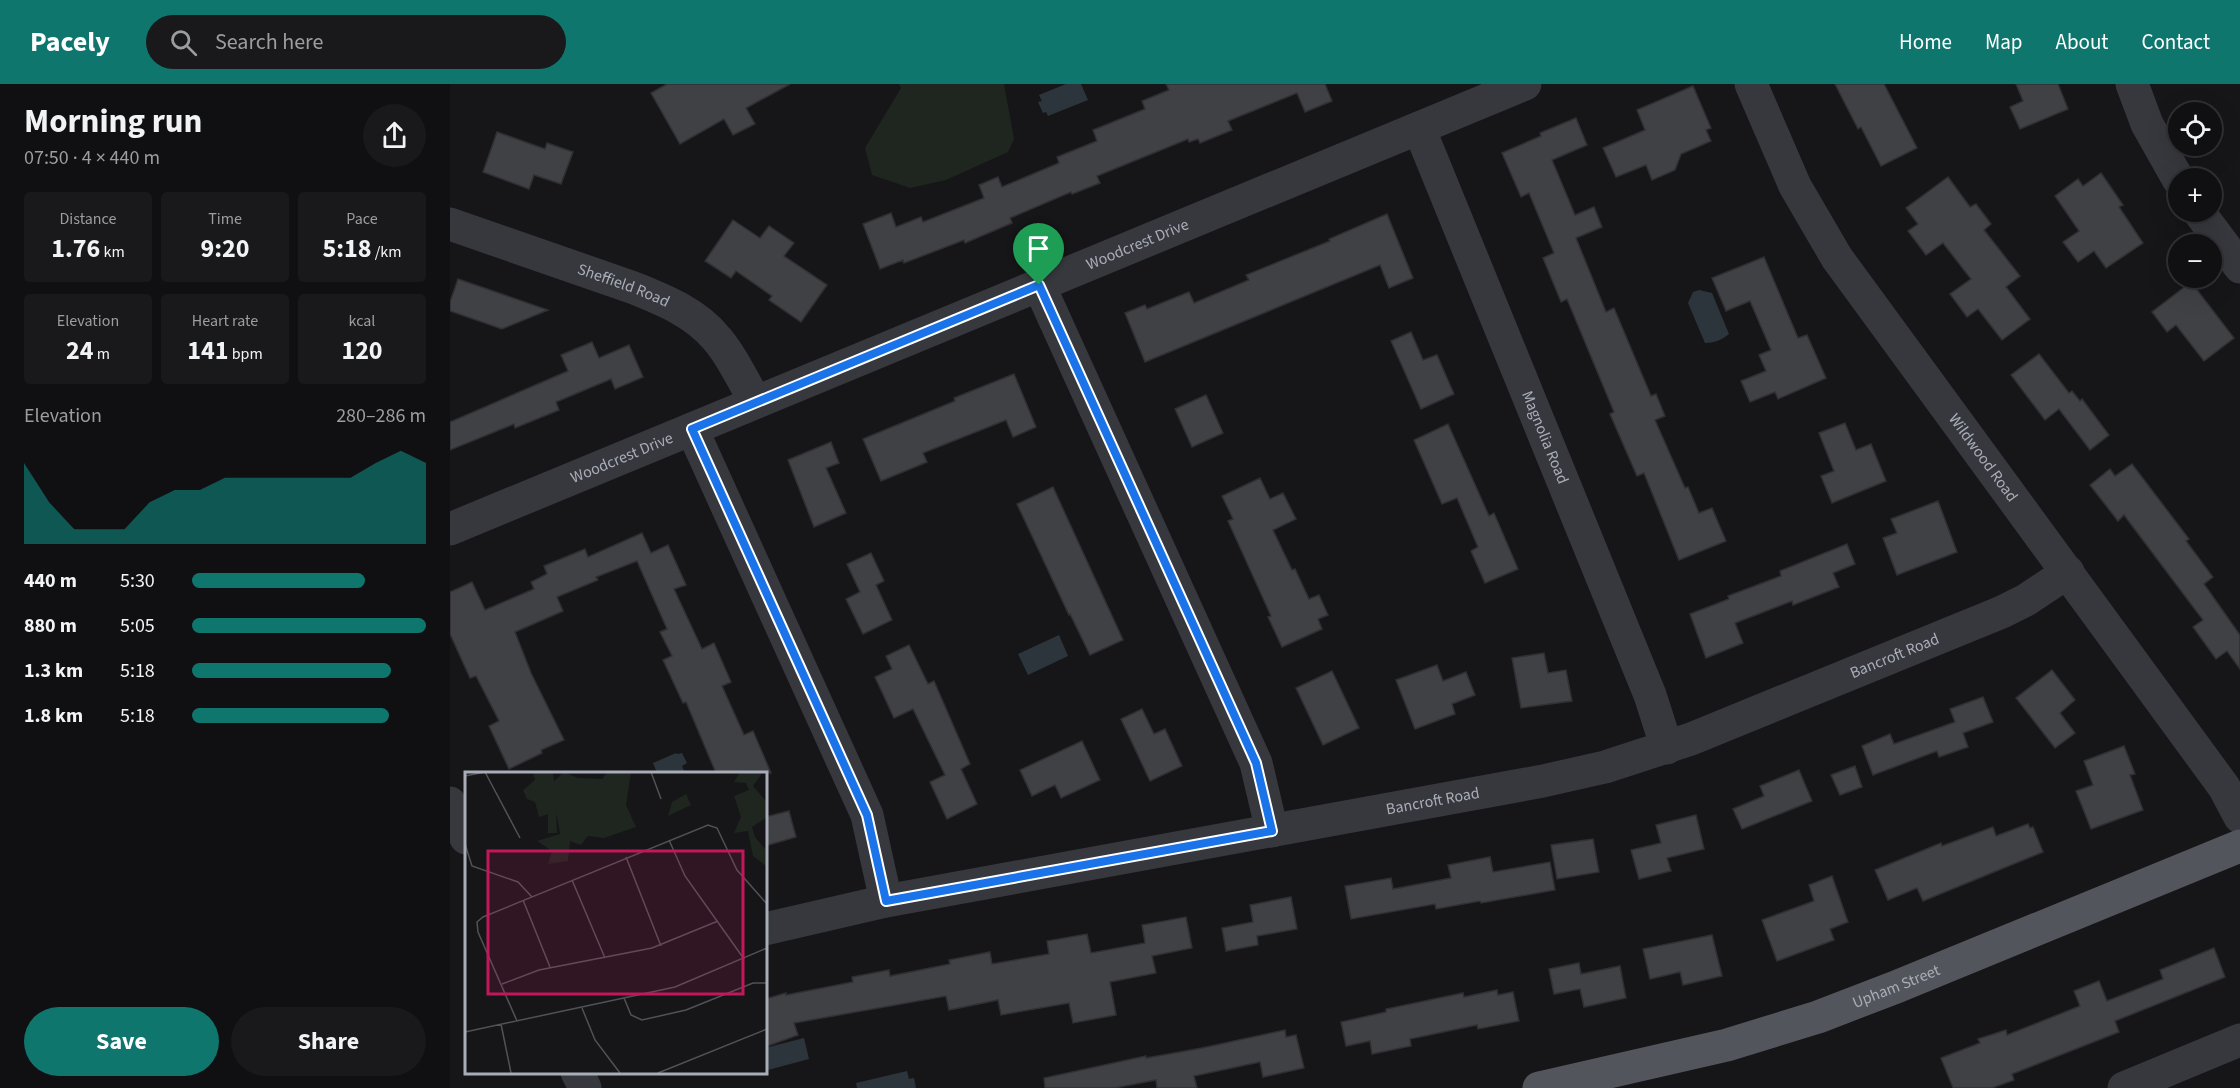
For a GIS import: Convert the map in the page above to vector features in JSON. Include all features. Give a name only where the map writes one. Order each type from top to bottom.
[{"type":"main road","name":"Upham Street","points":[[1539,1088],[1726,1045],[1818,1017],[2240,846]]},
{"type":"street","name":"Woodcrest Drive","points":[[450,528],[1525,84]]},
{"type":"street","name":"Wildwood Road","points":[[1751,84],[1795,186],[1837,258],[2224,787],[2240,817]]},
{"type":"street","points":[[2132,84],[2147,124],[2172,168]]},
{"type":"street","name":"Magnolia Road","points":[[1419,128],[1650,695],[1667,748]]},
{"type":"street","points":[[2206,222],[2240,267]]},
{"type":"street","name":"Sheffield Road","points":[[450,224],[634,288],[662,299],[681,310],[718,339],[756,402]]},
{"type":"street","points":[[1039,285],[1256,763],[1272,831]]},
{"type":"street","points":[[692,429],[867,815],[886,901]]},
{"type":"street","name":"Bancroft Road","points":[[766,929],[886,901],[1543,781],[1605,767],[1716,730],[2002,612],[2026,600],[2068,572]]},
{"type":"street","points":[[450,803],[465,836]]},
{"type":"street","points":[[2124,1088],[2240,1040]]},
{"type":"street","points":[[578,1073],[585,1088]]},
{"type":"shaded area","points":[[899,84],[1004,84],[1014,139],[1008,152],[946,180],[910,188],[872,175],[865,148],[901,88]]},
{"type":"shaded area","points":[[1066,84],[1081,84],[1088,100],[1048,116],[1046,112],[1043,113],[1038,102],[1042,101],[1039,95]]},
{"type":"shaded area","points":[[1699,290],[1712,293],[1729,334],[1718,341],[1705,343],[1688,303],[1693,292]]},
{"type":"shaded area","points":[[1059,635],[1068,656],[1028,675],[1018,654]]},
{"type":"shaded area","points":[[676,753],[682,753],[687,763],[682,766],[685,772],[657,772],[653,763]]},
{"type":"shaded area","points":[[804,1038],[809,1059],[768,1070],[766,1048]]},
{"type":"shaded area","points":[[907,1071],[909,1079],[914,1078],[916,1088],[857,1088],[856,1083]]},
{"type":"building","points":[[667,84],[790,84],[746,108],[755,124],[733,135],[724,119],[680,144],[651,93]]},
{"type":"building","points":[[1166,84],[1325,84],[1332,101],[1305,112],[1297,93],[1228,121],[1232,130],[1200,143],[1198,139],[1189,142],[1188,139],[1097,176],[1100,183],[1072,194],[1071,192],[1010,218],[1012,223],[965,243],[964,240],[904,263],[903,260],[880,269],[863,224],[891,213],[896,227],[921,217],[923,222],[984,198],[979,185],[998,177],[1002,187],[1059,163],[1057,157],[1097,141],[1093,130],[1145,109],[1142,101],[1169,90]]},
{"type":"building","points":[[1835,84],[1884,84],[1917,148],[1881,166],[1861,127],[1858,129]]},
{"type":"building","points":[[2016,84],[2058,84],[2068,109],[2020,129],[2010,107],[2023,101]]},
{"type":"building","points":[[1693,86],[1711,128],[1706,130],[1711,141],[1681,154],[1675,170],[1652,180],[1646,165],[1616,177],[1603,148],[1645,130],[1637,110]]},
{"type":"building","points":[[1576,118],[1587,145],[1552,160],[1575,215],[1594,207],[1602,227],[1576,238],[1606,312],[1614,308],[1651,396],[1656,394],[1665,416],[1655,420],[1685,488],[1688,487],[1699,513],[1712,508],[1726,541],[1679,560],[1644,473],[1637,476],[1610,414],[1614,412],[1567,299],[1561,302],[1543,258],[1554,253],[1529,193],[1521,197],[1502,153],[1541,136],[1540,133]]},
{"type":"building","points":[[497,132],[545,149],[547,143],[573,152],[561,184],[534,175],[529,189],[483,172]]},
{"type":"building","points":[[2101,173],[2123,205],[2119,207],[2143,243],[2106,268],[2094,251],[2078,262],[2063,242],[2079,231],[2055,196],[2078,179],[2083,186]]},
{"type":"building","points":[[1948,177],[1970,207],[1976,204],[1991,224],[1984,230],[2020,276],[2006,287],[2030,319],[2002,340],[1978,309],[1967,317],[1950,294],[1971,279],[1943,243],[1926,255],[1908,231],[1918,224],[1906,208]]},
{"type":"building","points":[[1387,214],[1413,278],[1389,288],[1380,265],[1145,362],[1125,313],[1145,305],[1147,309],[1189,292],[1194,303],[1249,280],[1246,275],[1330,241],[1329,239]]},
{"type":"building","points":[[733,220],[760,238],[769,226],[794,243],[784,256],[827,285],[801,322],[769,300],[772,296],[736,271],[731,278],[705,261]]},
{"type":"building","points":[[1764,257],[1798,338],[1807,335],[1826,378],[1778,399],[1775,392],[1750,402],[1741,381],[1766,371],[1759,355],[1771,350],[1750,301],[1726,311],[1712,278]]},
{"type":"building","points":[[458,279],[548,310],[502,329],[450,311],[450,302]]},
{"type":"building","points":[[2183,288],[2196,288],[2234,338],[2204,361],[2176,325],[2167,332],[2152,312]]},
{"type":"building","points":[[1411,332],[1423,360],[1437,355],[1454,394],[1421,409],[1391,341]]},
{"type":"building","points":[[592,342],[599,358],[629,345],[643,377],[615,389],[611,379],[556,402],[559,410],[515,428],[514,424],[450,450],[450,422],[568,371],[561,355]]},
{"type":"building","points":[[2039,354],[2069,393],[2072,391],[2080,401],[2082,399],[2109,435],[2090,450],[2059,409],[2045,420],[2011,375]]},
{"type":"building","points":[[1014,374],[1036,427],[1013,437],[1006,420],[923,453],[927,462],[881,481],[863,439]]},
{"type":"building","points":[[1206,395],[1223,433],[1192,447],[1175,409]]},
{"type":"building","points":[[1845,423],[1856,450],[1871,444],[1886,481],[1832,503],[1821,476],[1834,471],[1819,433]]},
{"type":"building","points":[[1448,424],[1489,516],[1494,513],[1518,569],[1485,583],[1471,551],[1478,547],[1457,498],[1442,504],[1414,440]]},
{"type":"building","points":[[831,442],[839,463],[826,468],[846,513],[814,527],[788,460]]},
{"type":"building","points":[[2132,464],[2189,539],[2186,541],[2213,577],[2204,584],[2240,635],[2240,669],[2227,651],[2216,659],[2193,627],[2203,620],[2124,515],[2118,521],[2090,485],[2110,469],[2115,476]]},
{"type":"building","points":[[1260,478],[1270,499],[1283,493],[1296,519],[1273,530],[1309,599],[1319,595],[1328,615],[1318,619],[1322,629],[1282,647],[1268,617],[1271,616],[1228,521],[1233,519],[1222,496]]},
{"type":"building","points":[[1053,487],[1123,640],[1090,655],[1017,504]]},
{"type":"building","points":[[1938,501],[1957,552],[1897,575],[1883,538],[1897,533],[1891,519]]},
{"type":"building","points":[[642,533],[651,553],[668,545],[686,585],[674,589],[702,649],[714,643],[731,682],[722,686],[744,735],[753,731],[771,773],[716,772],[686,702],[683,703],[663,660],[672,656],[660,632],[667,629],[637,561],[596,577],[598,580],[557,597],[563,611],[515,632],[531,673],[564,740],[541,750],[542,753],[509,769],[489,726],[499,721],[476,676],[470,678],[450,634],[450,592],[472,582],[485,610],[534,589],[531,582],[547,574],[544,566],[585,549],[588,557]]},
{"type":"building","points":[[1847,544],[1855,564],[1833,573],[1839,587],[1793,605],[1792,601],[1735,623],[1743,643],[1706,658],[1690,614],[1729,599],[1728,596],[1781,576],[1780,571]]},
{"type":"building","points":[[871,553],[884,581],[876,585],[892,620],[863,634],[846,599],[860,592],[847,564]]},
{"type":"building","points":[[909,645],[928,684],[934,681],[970,764],[961,769],[977,804],[947,819],[930,782],[945,775],[913,709],[894,718],[875,677],[892,669],[886,656]]},
{"type":"building","points":[[1544,653],[1548,673],[1566,670],[1572,701],[1521,708],[1512,658]]},
{"type":"building","points":[[1437,665],[1443,681],[1466,672],[1475,695],[1452,704],[1455,714],[1415,729],[1396,680]]},
{"type":"building","points":[[2052,670],[2075,700],[2060,713],[2075,733],[2055,748],[2016,698]]},
{"type":"building","points":[[1332,671],[1359,728],[1323,745],[1296,688]]},
{"type":"building","points":[[1983,697],[1993,722],[1963,733],[1968,747],[1939,757],[1937,751],[1873,775],[1862,746],[1890,734],[1894,744],[1955,722],[1950,709]]},
{"type":"building","points":[[1142,709],[1154,734],[1165,729],[1182,766],[1150,781],[1121,719]]},
{"type":"building","points":[[1082,741],[1100,780],[1061,798],[1055,785],[1032,796],[1020,770]]},
{"type":"building","points":[[2124,746],[2135,774],[2130,775],[2143,810],[2091,829],[2076,791],[2093,785],[2084,761]]},
{"type":"building","points":[[1855,766],[1862,787],[1840,795],[1831,775]]},
{"type":"building","points":[[1799,770],[1812,801],[1742,829],[1733,809],[1764,796],[1760,786]]},
{"type":"building","points":[[789,811],[796,837],[766,846],[766,817]]},
{"type":"building","points":[[1696,815],[1704,849],[1667,858],[1671,871],[1639,879],[1631,850],[1661,843],[1656,825]]},
{"type":"building","points":[[2028,824],[2030,828],[2033,827],[2043,852],[1923,901],[1917,888],[1888,900],[1875,870],[1941,843],[1942,846],[1993,827],[1996,836]]},
{"type":"building","points":[[1593,839],[1599,872],[1557,879],[1551,845]]},
{"type":"building","points":[[1490,857],[1493,872],[1550,862],[1555,890],[1436,909],[1435,904],[1351,919],[1345,886],[1391,878],[1393,889],[1451,878],[1448,865]]},
{"type":"building","points":[[1832,876],[1848,922],[1830,929],[1834,940],[1777,961],[1762,920],[1814,901],[1809,885]]},
{"type":"building","points":[[1291,897],[1297,929],[1257,936],[1258,945],[1226,951],[1222,928],[1253,922],[1250,905]]},
{"type":"building","points":[[1186,917],[1192,948],[1152,956],[1156,973],[1110,982],[1116,1015],[1073,1023],[1069,1003],[1001,1015],[998,1000],[949,1010],[946,996],[794,1023],[798,1035],[766,1047],[766,999],[786,993],[786,995],[853,982],[852,977],[889,970],[890,976],[950,964],[949,960],[990,952],[992,964],[1049,954],[1047,941],[1087,934],[1091,953],[1145,943],[1142,925]]},
{"type":"building","points":[[1712,935],[1722,976],[1683,985],[1680,972],[1650,979],[1643,949]]},
{"type":"building","points":[[2214,948],[2225,977],[2115,1021],[2119,1032],[2012,1074],[2014,1080],[1992,1088],[1953,1088],[1941,1058],[1980,1043],[1978,1039],[2006,1030],[2007,1035],[2080,1006],[2074,991],[2099,981],[2107,1001],[2163,979],[2160,970]]},
{"type":"building","points":[[1579,963],[1581,974],[1620,966],[1626,998],[1584,1007],[1580,989],[1554,994],[1549,969]]},
{"type":"building","points":[[1497,990],[1498,995],[1513,992],[1519,1021],[1478,1029],[1477,1025],[1410,1039],[1411,1046],[1372,1054],[1370,1041],[1346,1046],[1341,1022],[1386,1012],[1386,1009],[1463,993],[1464,997]]},
{"type":"building","points":[[1285,1030],[1286,1037],[1296,1035],[1304,1068],[1263,1077],[1260,1062],[1194,1076],[1197,1088],[1157,1088],[1156,1080],[1115,1088],[1045,1088],[1044,1078]]},
{"type":"route","points":[[1039,285],[1256,763],[1262,780],[1272,831],[886,901],[867,815],[692,429],[1039,285]]}]
